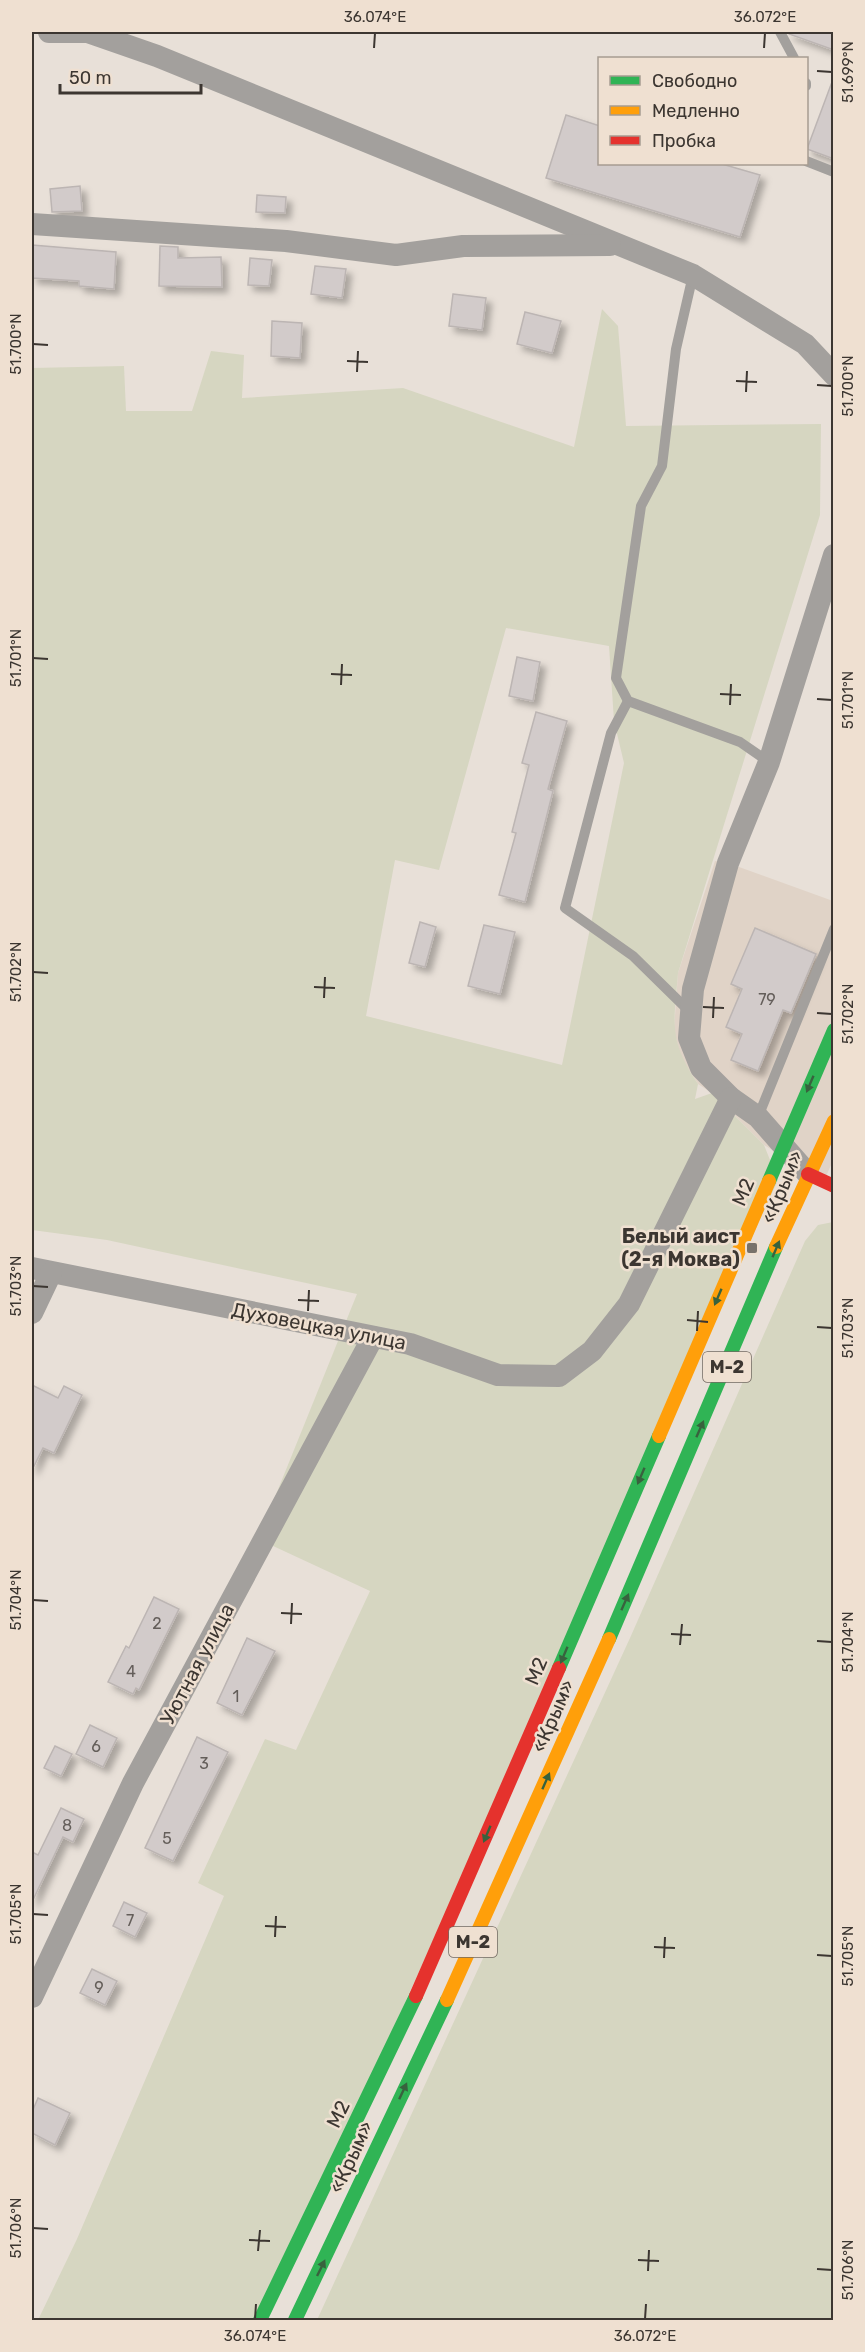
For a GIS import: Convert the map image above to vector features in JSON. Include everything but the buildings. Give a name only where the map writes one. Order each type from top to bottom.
[{"type":"main road","name":"М2","points":[[260,2320],[425,1977],[834,1030]]},
{"type":"main road","name":"«Крым»","points":[[295,2320],[521,1838],[708,1411],[808,1174],[834,1120]]},
{"type":"main road","points":[[808,1174],[834,1186]]},
{"type":"street","points":[[49,32],[88,32],[157,56],[693,275],[805,344],[834,375]]},
{"type":"street","points":[[131,32],[157,56]]},
{"type":"street","points":[[32,224],[286,241],[396,255],[463,246],[621,245]]},
{"type":"street","points":[[808,1174],[758,1117],[731,1098],[700,1068],[689,1038],[693,988],[728,863],[769,762],[834,555]]},
{"type":"street","name":"Духовецкая улица","points":[[41,1271],[410,1344],[498,1375],[559,1376],[592,1351],[629,1304],[731,1098]]},
{"type":"street","points":[[32,1313],[41,1271]]},
{"type":"street","name":"Уютная улица","points":[[32,1997],[133,1783],[374,1337]]},
{"type":"lane","points":[[780,32],[793,57]]},
{"type":"lane","points":[[808,161],[834,172]]},
{"type":"lane","points":[[693,275],[676,349],[662,466],[641,506],[616,678],[628,701],[740,742],[769,762]]},
{"type":"lane","points":[[628,701],[611,733],[565,908],[633,956],[691,1013]]},
{"type":"lane","points":[[758,1117],[834,929]]},
{"type":"shaded area","points":[[715,861],[728,863],[833,901],[834,1158],[824,1181],[764,1145],[712,1093],[698,1084],[681,1058],[674,1030],[678,973]]},
{"type":"green space","points":[[602,309],[618,326],[626,426],[821,424],[820,515],[678,973],[675,1006],[677,1043],[698,1084],[695,1099],[712,1093],[764,1145],[778,1180],[261,2320],[38,2320],[77,2239],[224,1896],[198,1883],[265,1739],[296,1750],[370,1591],[258,1539],[357,1294],[107,1240],[32,1230],[32,368],[124,366],[126,411],[192,411],[211,351],[244,355],[242,398],[403,388],[574,447]],"holes":[[[506,628],[609,646],[614,721],[624,763],[562,1065],[366,1016],[395,860],[439,870]]]},
{"type":"green space","points":[[833,1222],[833,2320],[317,2320],[630,1638],[805,1241],[818,1225]]},
{"type":"traffic: fast","points":[[769,1181],[834,1030]]},
{"type":"traffic: fast","points":[[609,1639],[776,1247]]},
{"type":"traffic: fast","points":[[559,1668],[659,1436]]},
{"type":"traffic: fast","points":[[260,2320],[416,1996]]},
{"type":"traffic: fast","points":[[295,2320],[447,2000]]},
{"type":"traffic: slow","points":[[776,1247],[834,1121]]},
{"type":"traffic: slow","points":[[659,1436],[769,1181]]},
{"type":"traffic: slow","points":[[447,2000],[609,1639]]},
{"type":"traffic: jam","points":[[808,1174],[834,1186]]},
{"type":"traffic: jam","points":[[416,1996],[559,1668]]},
{"type":"place","name":"Белый аист (2-я Моква)","points":[[752,1248]]}]
